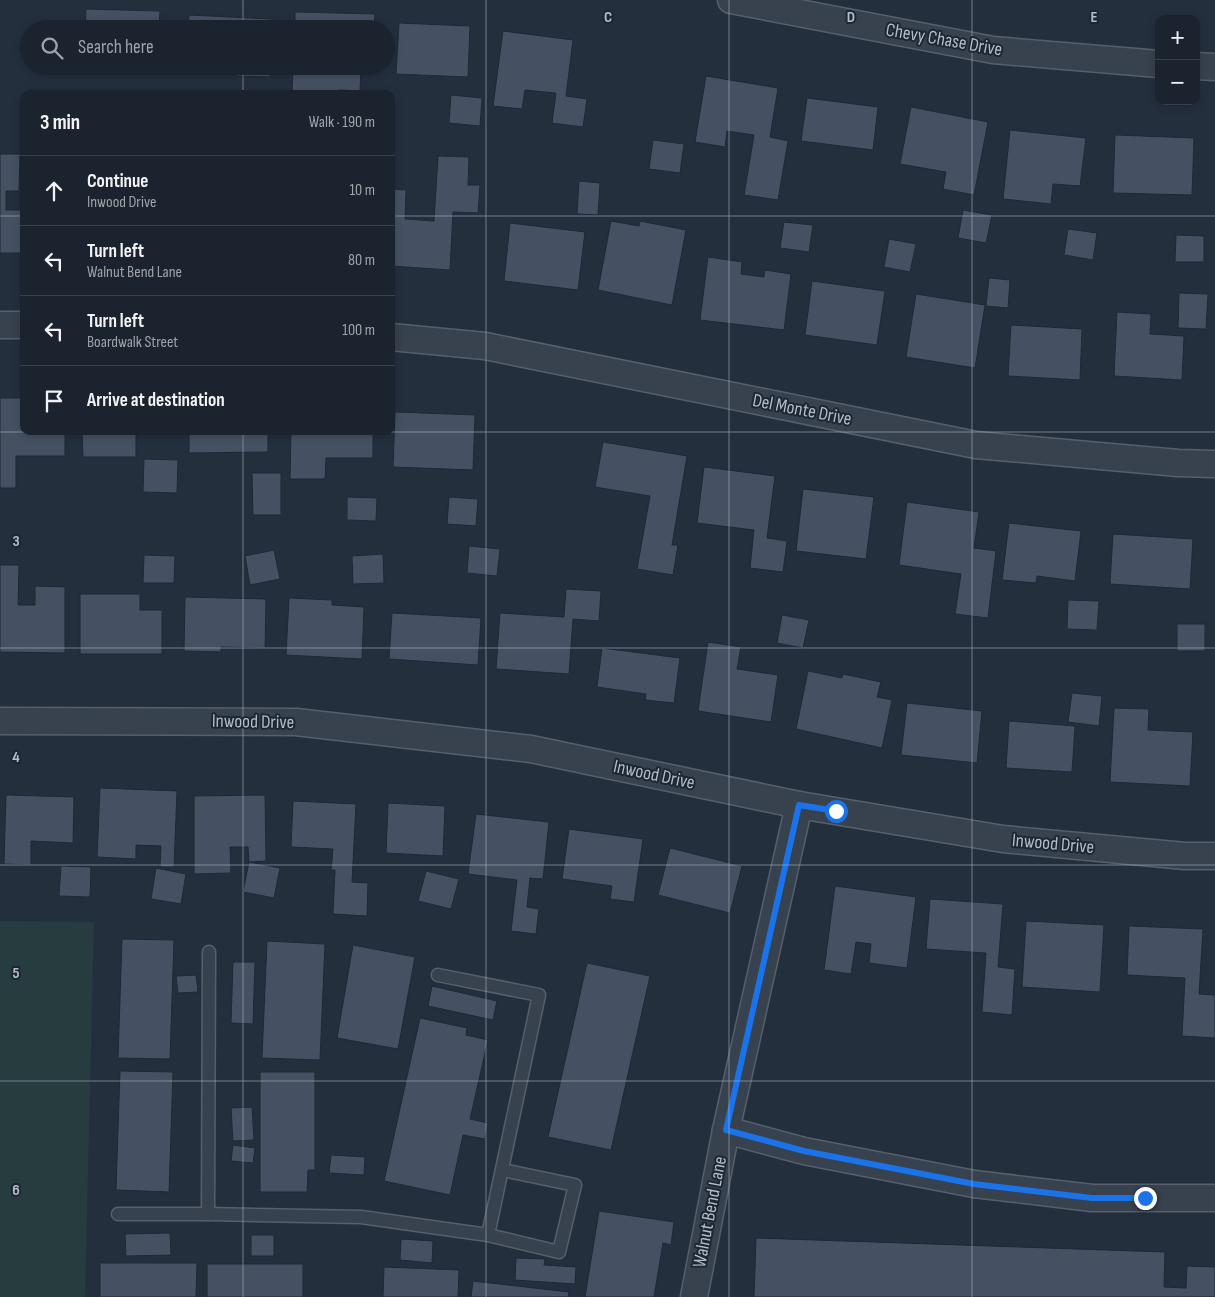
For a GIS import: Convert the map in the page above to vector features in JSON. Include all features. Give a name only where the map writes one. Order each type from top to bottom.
[{"type":"street","name":"Chevy Chase Drive","points":[[731,0],[993,50],[1155,64]]},
{"type":"street","points":[[1200,66],[1215,67]]},
{"type":"street","points":[[0,325],[20,326]]},
{"type":"street","name":"Del Monte Drive","points":[[395,337],[485,346],[976,445],[1178,463],[1215,464]]},
{"type":"street","name":"Inwood Drive","points":[[0,721],[296,722],[531,749],[799,805],[1003,839],[1185,856],[1215,856]]},
{"type":"street","name":"Walnut Bend Lane","points":[[694,1297],[726,1130],[799,805]]},
{"type":"street","points":[[726,1130],[804,1151],[974,1184],[1092,1198],[1215,1198]]},
{"type":"lane","points":[[208,952],[208,1214]]},
{"type":"lane","points":[[438,975],[539,995],[488,1236]]},
{"type":"lane","points":[[118,1214],[361,1217],[488,1236],[560,1252],[575,1186],[503,1170]]},
{"type":"green space","points":[[0,921],[94,922],[85,1297],[0,1297]]},
{"type":"building","points":[[86,9],[160,11],[160,20],[85,20]]},
{"type":"building","points":[[295,12],[375,14],[375,20],[295,20]]},
{"type":"building","points":[[189,15],[272,19],[272,20],[189,20]]},
{"type":"building","points":[[399,23],[470,26],[468,77],[396,74]]},
{"type":"building","points":[[503,31],[573,40],[566,96],[587,99],[583,127],[552,123],[556,93],[525,90],[522,109],[493,106]]},
{"type":"building","points":[[270,75],[270,77],[236,76]]},
{"type":"building","points":[[293,75],[361,75],[360,90],[292,90]]},
{"type":"building","points":[[706,76],[778,88],[770,137],[788,141],[778,200],[744,195],[754,135],[727,131],[725,147],[695,142]]},
{"type":"building","points":[[451,95],[482,98],[480,126],[449,123]]},
{"type":"building","points":[[807,98],[878,107],[873,150],[801,141]]},
{"type":"building","points":[[911,107],[988,122],[974,195],[943,189],[946,172],[900,164]]},
{"type":"building","points":[[1010,130],[1086,138],[1080,186],[1053,184],[1051,204],[1003,199]]},
{"type":"building","points":[[1115,135],[1194,138],[1192,195],[1113,193]]},
{"type":"building","points":[[653,140],[684,144],[680,173],[649,169]]},
{"type":"building","points":[[0,154],[20,154],[19,191],[6,191],[6,210],[20,210],[20,253],[0,253]]},
{"type":"building","points":[[438,156],[469,157],[468,185],[480,185],[478,213],[453,212],[450,270],[395,266],[395,189],[406,190],[405,219],[434,221]]},
{"type":"building","points":[[579,181],[600,183],[598,215],[577,214]]},
{"type":"building","points":[[963,210],[992,215],[986,243],[958,238]]},
{"type":"building","points":[[611,221],[639,226],[640,221],[686,230],[672,305],[598,290]]},
{"type":"building","points":[[784,222],[813,225],[809,252],[780,248]]},
{"type":"building","points":[[510,223],[585,232],[578,290],[504,281]]},
{"type":"building","points":[[1068,229],[1097,233],[1093,260],[1064,255]]},
{"type":"building","points":[[1176,235],[1204,236],[1204,262],[1175,262]]},
{"type":"building","points":[[889,239],[916,244],[910,272],[884,267]]},
{"type":"building","points":[[708,257],[742,262],[741,274],[764,277],[765,270],[791,274],[784,330],[700,320]]},
{"type":"building","points":[[989,278],[1010,280],[1008,308],[986,306]]},
{"type":"building","points":[[812,281],[885,291],[877,345],[805,335]]},
{"type":"building","points":[[1179,293],[1208,294],[1206,329],[1178,328]]},
{"type":"building","points":[[916,294],[985,305],[975,368],[906,357]]},
{"type":"building","points":[[1117,312],[1151,314],[1150,334],[1184,336],[1182,380],[1114,376]]},
{"type":"building","points":[[1011,325],[1082,329],[1080,380],[1008,376]]},
{"type":"building","points":[[0,398],[20,398],[20,435],[65,435],[65,456],[16,456],[16,488],[0,488]]},
{"type":"building","points":[[395,412],[475,415],[473,470],[393,467]]},
{"type":"building","points":[[82,435],[136,435],[136,457],[83,457]]},
{"type":"building","points":[[189,435],[268,435],[268,452],[189,453]]},
{"type":"building","points":[[291,435],[373,435],[373,458],[326,458],[325,479],[290,479]]},
{"type":"building","points":[[603,442],[687,456],[672,545],[678,545],[673,575],[637,569],[650,496],[595,487]]},
{"type":"building","points":[[144,459],[178,460],[177,493],[143,492]]},
{"type":"building","points":[[704,467],[775,476],[767,538],[787,541],[783,572],[750,568],[754,530],[697,523]]},
{"type":"building","points":[[252,473],[281,473],[281,515],[253,515]]},
{"type":"building","points":[[803,489],[874,497],[866,559],[796,551]]},
{"type":"building","points":[[347,497],[377,498],[376,521],[347,520]]},
{"type":"building","points":[[449,497],[478,499],[476,526],[447,524]]},
{"type":"building","points":[[907,502],[979,512],[974,548],[996,551],[988,618],[955,614],[961,574],[899,565]]},
{"type":"building","points":[[1009,523],[1081,531],[1075,581],[1037,576],[1036,583],[1002,580]]},
{"type":"building","points":[[1113,534],[1193,539],[1190,589],[1110,584]]},
{"type":"building","points":[[469,546],[500,549],[497,576],[467,573]]},
{"type":"building","points":[[274,550],[280,579],[250,585],[245,556]]},
{"type":"building","points":[[383,554],[384,583],[353,584],[352,556]]},
{"type":"building","points":[[144,555],[175,556],[174,583],[143,583]]},
{"type":"building","points":[[0,565],[19,565],[18,605],[35,605],[35,586],[65,587],[65,653],[0,652]]},
{"type":"building","points":[[566,589],[601,591],[599,621],[573,619],[569,674],[496,669],[500,613],[564,617]]},
{"type":"building","points":[[80,594],[140,594],[140,610],[162,610],[162,654],[80,654]]},
{"type":"building","points":[[185,597],[266,599],[265,648],[221,647],[221,652],[184,651]]},
{"type":"building","points":[[289,598],[332,600],[332,605],[364,607],[362,659],[286,655]]},
{"type":"building","points":[[1068,600],[1099,601],[1097,630],[1067,629]]},
{"type":"building","points":[[392,613],[481,618],[478,665],[389,659]]},
{"type":"building","points":[[782,615],[809,620],[803,648],[777,643]]},
{"type":"building","points":[[1177,624],[1205,624],[1205,651],[1177,651]]},
{"type":"building","points":[[708,642],[741,647],[737,669],[778,675],[771,722],[698,711]]},
{"type":"building","points":[[602,648],[680,658],[674,703],[645,700],[646,694],[597,687]]},
{"type":"building","points":[[808,671],[842,678],[843,674],[881,682],[877,697],[892,700],[882,748],[796,729]]},
{"type":"building","points":[[1072,693],[1102,696],[1099,726],[1068,722]]},
{"type":"building","points":[[907,703],[982,711],[977,763],[901,755]]},
{"type":"building","points":[[1114,708],[1149,709],[1148,730],[1193,732],[1190,786],[1110,782]]},
{"type":"building","points":[[1009,721],[1075,726],[1072,772],[1006,768]]},
{"type":"building","points":[[100,788],[177,791],[174,867],[160,867],[161,846],[136,845],[136,859],[97,857]]},
{"type":"building","points":[[6,795],[74,797],[73,843],[31,841],[31,865],[4,864]]},
{"type":"building","points":[[265,795],[266,861],[249,862],[248,847],[230,847],[231,873],[194,874],[194,796]]},
{"type":"building","points":[[293,801],[356,804],[352,882],[368,883],[367,916],[333,914],[335,870],[331,870],[333,849],[291,847]]},
{"type":"building","points":[[388,803],[445,806],[443,856],[386,853]]},
{"type":"building","points":[[476,814],[549,822],[543,879],[530,878],[527,907],[539,909],[536,934],[511,931],[517,880],[468,874]]},
{"type":"building","points":[[569,829],[643,839],[634,902],[610,899],[612,886],[562,879]]},
{"type":"building","points":[[670,848],[742,866],[730,913],[658,895]]},
{"type":"building","points":[[249,862],[280,868],[274,898],[243,892]]},
{"type":"building","points":[[61,866],[91,867],[90,897],[59,896]]},
{"type":"building","points":[[156,868],[186,874],[181,904],[151,899]]},
{"type":"building","points":[[426,871],[459,879],[451,909],[418,901]]},
{"type":"building","points":[[835,886],[916,897],[907,968],[869,963],[871,944],[856,942],[851,974],[824,970]]},
{"type":"building","points":[[930,899],[1003,904],[998,967],[1015,969],[1012,1015],[982,1012],[986,953],[926,949]]},
{"type":"building","points":[[1026,921],[1104,925],[1100,992],[1022,987]]},
{"type":"building","points":[[1129,926],[1203,929],[1199,994],[1215,995],[1215,1038],[1182,1036],[1185,978],[1127,975]]},
{"type":"building","points":[[122,939],[174,940],[170,1059],[118,1058]]},
{"type":"building","points":[[267,941],[325,944],[320,1060],[262,1058]]},
{"type":"building","points":[[353,945],[415,957],[398,1049],[337,1038]]},
{"type":"building","points":[[233,962],[255,962],[253,1024],[231,1023]]},
{"type":"building","points":[[587,963],[650,976],[611,1150],[548,1137]]},
{"type":"building","points":[[196,975],[198,992],[178,993],[176,976]]},
{"type":"building","points":[[432,986],[497,1001],[493,1020],[428,1006]]},
{"type":"building","points":[[420,1018],[467,1028],[466,1035],[488,1040],[470,1119],[488,1123],[485,1139],[463,1135],[450,1195],[384,1181]]},
{"type":"building","points":[[120,1071],[173,1072],[169,1192],[116,1190]]},
{"type":"building","points":[[260,1072],[315,1072],[315,1170],[308,1170],[307,1192],[260,1192]]},
{"type":"building","points":[[252,1107],[254,1140],[233,1141],[231,1108]]},
{"type":"building","points":[[233,1145],[255,1148],[253,1163],[231,1161]]},
{"type":"building","points":[[331,1155],[365,1157],[364,1175],[329,1173]]},
{"type":"building","points":[[599,1211],[674,1222],[671,1245],[663,1243],[654,1297],[585,1297]]},
{"type":"building","points":[[170,1233],[171,1255],[126,1256],[125,1234]]},
{"type":"building","points":[[251,1235],[274,1235],[274,1256],[251,1256]]},
{"type":"building","points":[[756,1238],[1165,1252],[1164,1287],[1186,1288],[1187,1266],[1215,1267],[1215,1297],[754,1297]]},
{"type":"building","points":[[401,1239],[433,1241],[432,1263],[400,1260]]},
{"type":"building","points":[[516,1258],[545,1259],[544,1265],[576,1267],[575,1284],[515,1280]]},
{"type":"building","points":[[100,1263],[197,1263],[196,1297],[100,1297]]},
{"type":"building","points":[[207,1264],[303,1264],[303,1297],[207,1297]]},
{"type":"building","points":[[384,1267],[459,1270],[458,1297],[383,1297]]},
{"type":"building","points":[[473,1281],[569,1292],[568,1297],[471,1297]]},
{"type":"route","points":[[836,811],[799,805],[726,1130],[804,1151],[974,1184],[1092,1198],[1145,1198]]}]
